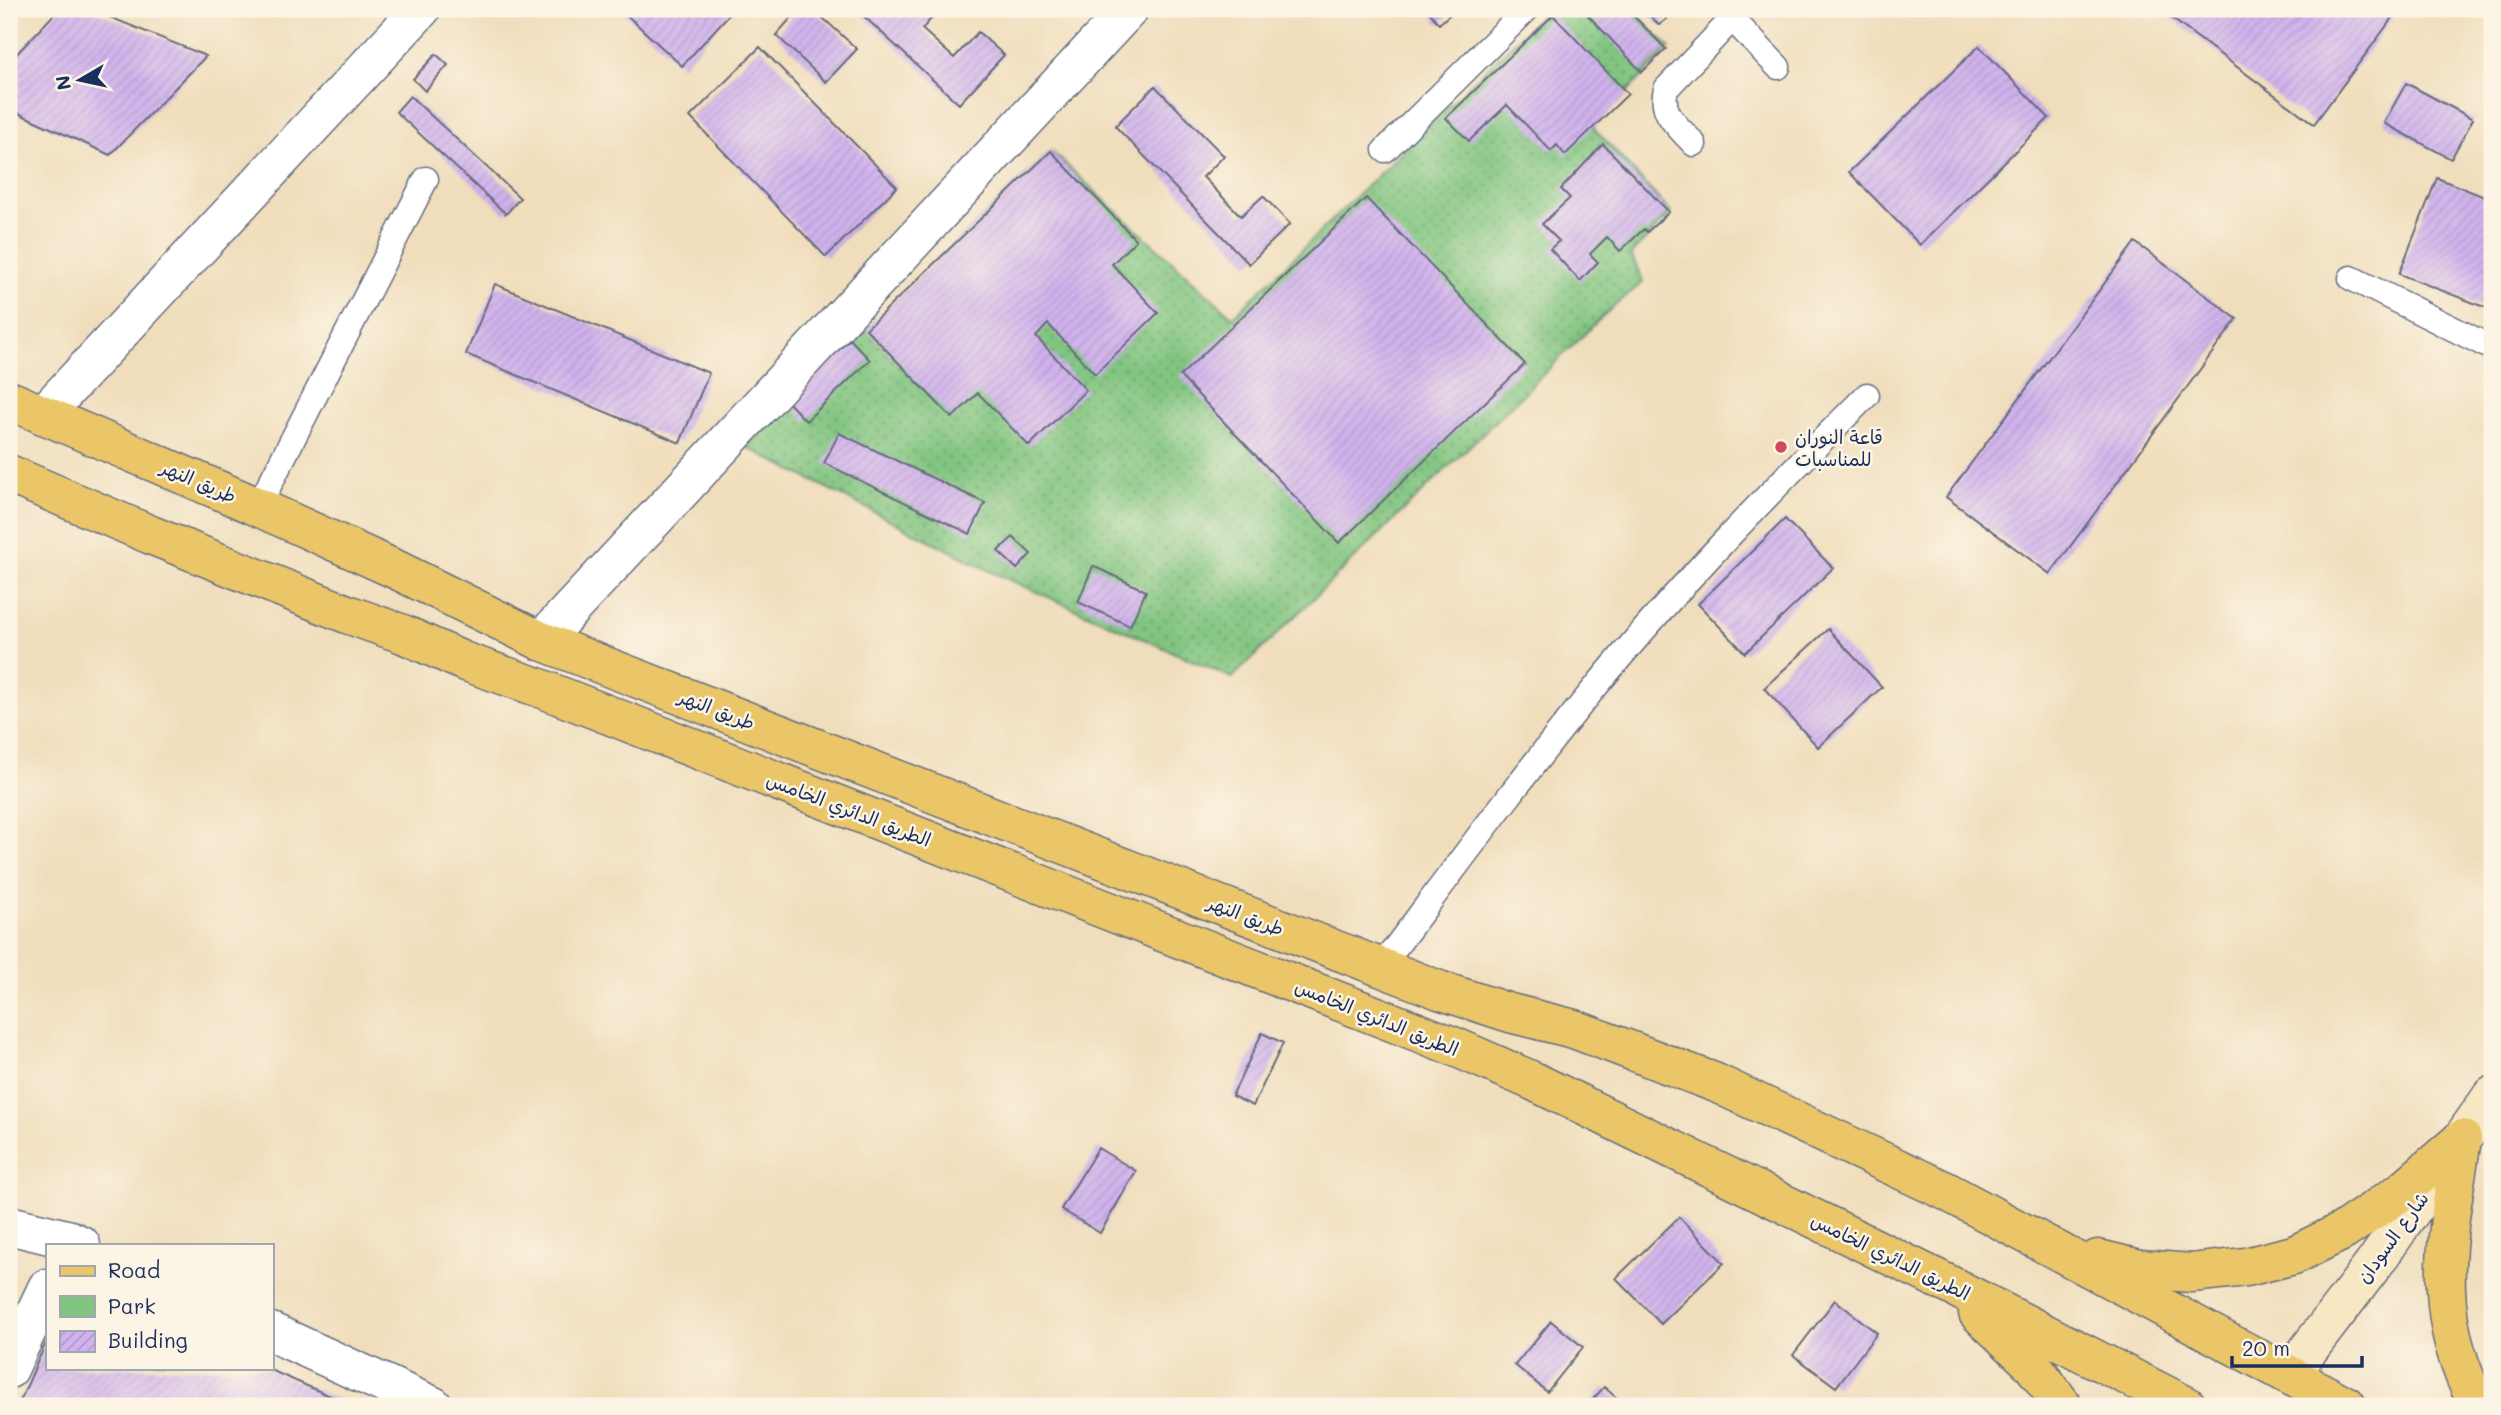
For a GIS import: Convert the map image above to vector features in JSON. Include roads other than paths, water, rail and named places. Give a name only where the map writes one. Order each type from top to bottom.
[{"type":"main road","name":"طريق النهر","points":[[9,400],[258,507],[409,576],[541,641],[1380,968],[1510,1013],[1574,1029],[1716,1083],[1946,1191],[2055,1249]]},
{"type":"main road","name":"الطريق الدائري الخامس","points":[[9,474],[151,535],[403,634],[463,661],[540,688],[1453,1046],[1533,1081],[1946,1283],[2186,1406]]},
{"type":"main road","name":"شارع السودان","points":[[2289,1375],[2374,1264],[2492,1096]]},
{"type":"main road","points":[[2055,1249],[2140,1269],[2191,1273],[2246,1267],[2294,1255],[2343,1231],[2402,1191],[2462,1139]]},
{"type":"main road","points":[[2462,1139],[2446,1241],[2444,1286],[2450,1334],[2466,1381],[2479,1406]]},
{"type":"main road","points":[[2055,1249],[2347,1406]]},
{"type":"main road","points":[[1946,1283],[2031,1363],[2063,1406]]},
{"type":"street","points":[[43,415],[421,9]]},
{"type":"street","points":[[541,641],[1129,9]]},
{"type":"street","points":[[9,1225],[73,1244]]},
{"type":"street","points":[[9,1369],[46,1290]]},
{"type":"street","points":[[273,1333],[433,1406]]},
{"type":"lane","points":[[1385,150],[1527,9]]},
{"type":"lane","points":[[1694,144],[1665,112],[1663,99],[1666,89],[1728,14],[1778,67]]},
{"type":"lane","points":[[258,507],[426,179]]},
{"type":"lane","points":[[2351,278],[2492,348]]},
{"type":"lane","points":[[1380,968],[1511,792],[1594,688],[1682,587],[1773,489],[1867,395]]},
{"type":"place","name":"قاعة النوران للمناسبات","points":[[1781,447]]}]
